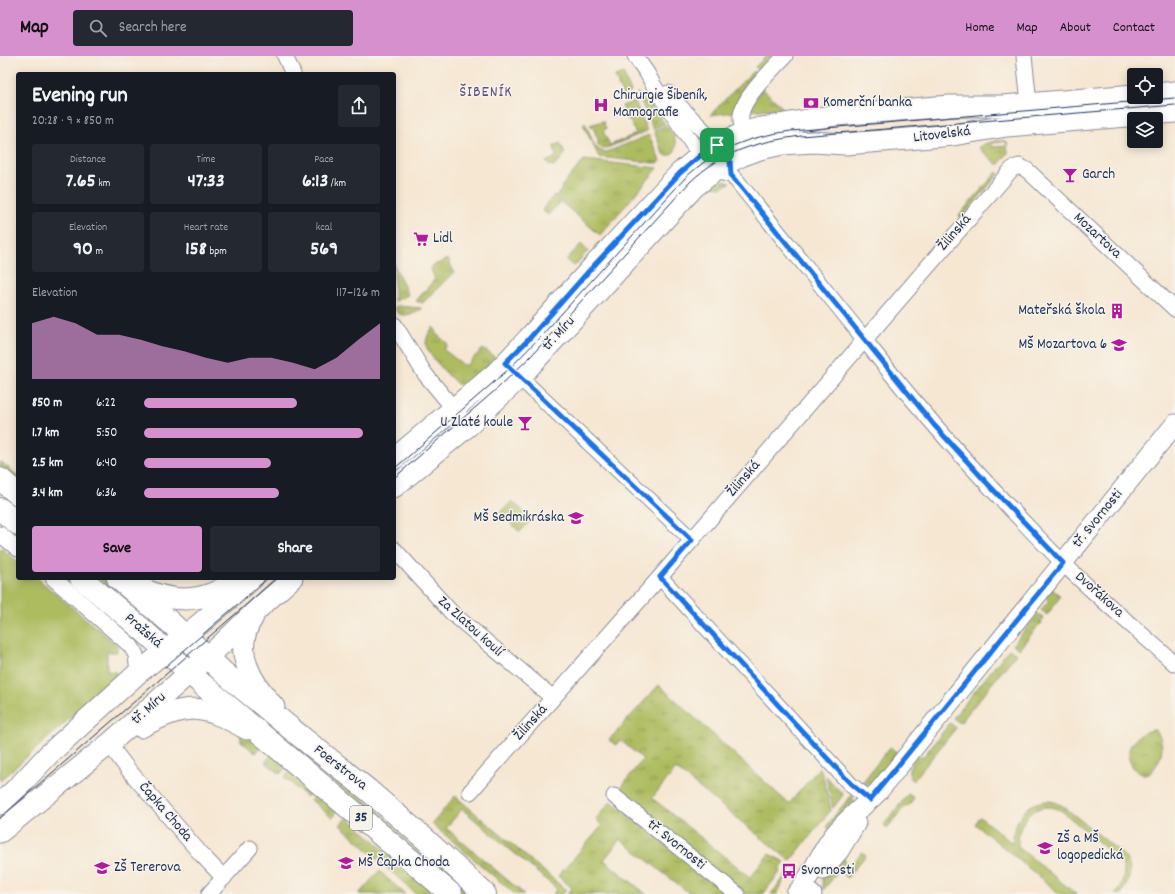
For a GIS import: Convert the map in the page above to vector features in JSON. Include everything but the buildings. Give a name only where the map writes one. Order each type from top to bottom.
[{"type":"main road","points":[[1163,93],[1175,92]]},
{"type":"main road","name":"Litovelská","points":[[709,150],[744,133],[781,124],[866,112],[950,106],[1003,106],[1127,97]]},
{"type":"main road","name":"Litovelská","points":[[725,169],[760,149],[782,144],[813,142],[846,144],[908,139],[953,135],[1007,126],[1175,112]]},
{"type":"main road","name":"tř. Míru","points":[[396,457],[454,410],[512,370],[528,340],[592,268],[680,173],[709,150]]},
{"type":"main road","name":"tř. Míru","points":[[396,485],[468,426],[512,370],[688,193],[725,169]]},
{"type":"main road","points":[[0,479],[16,492]]},
{"type":"main road","points":[[0,509],[16,522]]},
{"type":"main road","name":"Pražská","points":[[84,580],[196,679]]},
{"type":"main road","name":"Pražská","points":[[120,580],[195,645]]},
{"type":"main road","points":[[126,580],[154,594],[186,599],[207,596],[222,589],[235,580]]},
{"type":"main road","name":"tř. Míru","points":[[0,832],[109,744],[196,679],[195,645],[251,580]]},
{"type":"main road","name":"tř. Míru","points":[[0,804],[48,755],[138,674],[166,651],[195,645],[223,643],[290,580]]},
{"type":"main road","points":[[261,606],[252,620],[246,634],[244,652],[246,664],[260,691],[295,732]]},
{"type":"main road","name":"Foerstrova","points":[[195,645],[224,672],[295,732],[368,790],[420,834],[485,894]]},
{"type":"main road","name":"Foerstrova","points":[[196,679],[451,894]]},
{"type":"main road","points":[[109,744],[164,714],[179,710],[196,709],[216,713],[270,742]]},
{"type":"street","points":[[285,56],[292,72]]},
{"type":"street","name":"Dvořákova","points":[[635,56],[647,73],[657,81],[682,110],[709,150],[958,452],[1063,563],[1175,664]]},
{"type":"street","points":[[744,133],[740,116],[743,105],[764,78],[785,56]]},
{"type":"street","points":[[1024,56],[1029,104]]},
{"type":"street","name":"Mozartova","points":[[1017,166],[1024,168],[1029,172],[1175,309]]},
{"type":"street","name":"Žilinská","points":[[470,792],[660,577],[1006,174],[1012,168],[1017,166]]},
{"type":"street","points":[[396,327],[425,374],[468,426]]},
{"type":"street","points":[[512,370],[692,540]]},
{"type":"street","name":"tř. Svornosti","points":[[805,891],[833,836],[851,816],[870,800],[1175,424]]},
{"type":"street","points":[[0,534],[16,547]]},
{"type":"street","name":"Za Zlatou koulí","points":[[396,551],[452,613],[553,698]]},
{"type":"street","points":[[660,577],[851,784],[870,800]]},
{"type":"street","name":"Pražská","points":[[55,580],[131,646],[136,655],[138,674]]},
{"type":"street","name":"Čapka Choda","points":[[109,744],[127,768],[200,853],[224,878]]},
{"type":"street","name":"tř. Svornosti","points":[[614,796],[737,894]]},
{"type":"street","points":[[209,894],[250,848]]},
{"type":"green space","points":[[767,56],[775,56],[760,71],[755,67]]},
{"type":"green space","points":[[753,71],[756,75],[736,104],[734,112],[710,115]]},
{"type":"green space","points":[[623,73],[631,92],[623,96],[615,77]]},
{"type":"green space","points":[[762,88],[783,108],[747,111]]},
{"type":"green space","points":[[637,92],[664,122],[665,123],[653,129]]},
{"type":"green space","points":[[635,101],[647,131],[607,148],[601,148],[597,143],[599,142],[593,127],[590,125],[603,121],[606,129],[603,131],[610,145],[636,134],[622,106]]},
{"type":"green space","points":[[585,123],[595,147],[603,152],[607,152],[649,135],[660,161],[653,163],[599,157],[583,124]]},
{"type":"green space","points":[[666,125],[676,142],[675,150],[672,154],[667,156],[663,153],[654,131]]},
{"type":"green space","points":[[995,141],[1006,141],[1007,142],[1008,153],[998,165],[979,148],[984,144]],"holes":[[[1006,141],[1007,146],[992,147],[992,143]]]},
{"type":"green space","points":[[560,143],[564,151],[564,155],[557,164],[553,166],[549,165],[546,162],[556,157],[554,146]]},
{"type":"green space","points":[[584,160],[658,168],[600,235],[561,202],[548,215],[542,210],[554,195],[556,196],[562,189],[561,187]]},
{"type":"green space","points":[[997,172],[999,174],[961,218],[959,215]]},
{"type":"green space","points":[[721,180],[730,183],[721,187],[702,185]]},
{"type":"green space","points":[[581,244],[588,251],[573,266],[566,260]]},
{"type":"green space","points":[[448,259],[454,272],[423,303],[416,301],[435,279],[430,267]]},
{"type":"green space","points":[[396,268],[408,295],[396,300]]},
{"type":"green space","points":[[396,307],[421,309],[410,314],[403,315],[397,312]]},
{"type":"green space","points":[[433,327],[437,331],[435,333],[448,344],[444,350],[465,366],[483,349],[495,357],[473,380],[468,383],[457,384],[439,365],[427,349],[427,340]]},
{"type":"green space","points":[[0,461],[16,474],[16,481],[0,467]]},
{"type":"green space","points":[[512,501],[532,519],[520,532],[500,513]]},
{"type":"green space","points":[[1,548],[16,560],[16,580],[39,580],[117,645],[117,652],[107,652],[107,671],[116,672],[116,677],[0,781]]},
{"type":"green space","points":[[100,580],[107,580],[161,626],[158,628]]},
{"type":"green space","points":[[1051,588],[1060,597],[1047,615],[1041,610],[1048,602],[1046,595]]},
{"type":"green space","points":[[1038,614],[1044,619],[1019,649],[1013,644]]},
{"type":"green space","points":[[1009,649],[1016,654],[960,723],[953,718]]},
{"type":"green space","points":[[214,678],[331,776],[353,790],[474,894],[463,894],[211,681]]},
{"type":"green space","points":[[659,685],[789,804],[819,768],[822,772],[831,810],[790,861],[676,769],[652,798],[750,877],[769,854],[785,862],[779,869],[781,871],[763,894],[745,894],[617,792],[643,759],[620,740],[616,745],[609,740]]},
{"type":"green space","points":[[271,694],[311,726],[310,730],[270,696]]},
{"type":"green space","points":[[950,723],[956,728],[913,781],[909,775],[909,769],[912,763],[916,757],[923,757]]},
{"type":"green space","points":[[1155,730],[1160,738],[1162,748],[1160,757],[1156,766],[1150,772],[1143,774],[1136,771],[1130,762],[1128,756],[1129,750],[1134,740],[1139,736]]},
{"type":"green space","points":[[240,731],[261,745],[255,753],[241,741]]},
{"type":"green space","points":[[890,747],[899,754],[873,782],[868,785],[861,784]]},
{"type":"green space","points":[[272,754],[286,768],[280,774],[265,762]]},
{"type":"green space","points":[[290,772],[313,790],[307,797],[284,777]]},
{"type":"green space","points":[[826,776],[843,795],[833,808]]},
{"type":"green space","points":[[318,793],[337,811],[332,818],[311,800]]},
{"type":"green space","points":[[852,794],[854,802],[829,829],[827,826],[828,824]]},
{"type":"green space","points":[[908,794],[914,798],[908,806],[906,805],[887,828],[884,825]]},
{"type":"green space","points":[[455,796],[566,890],[563,894],[553,894],[557,889],[462,809],[446,828],[524,894],[515,894],[432,824]]},
{"type":"green space","points":[[611,801],[727,894],[690,894],[620,839],[604,860],[646,894],[567,894],[572,888],[558,876],[602,826],[596,819]]},
{"type":"green space","points":[[1049,801],[1063,806],[1124,856],[1130,872],[1121,894],[1115,894],[1120,886],[1124,874],[1121,861],[1062,811],[1044,807],[1030,814],[1020,829],[1018,847],[1076,894],[1060,894],[975,824],[980,817],[1012,843],[1018,820],[1027,808],[1033,804]]},
{"type":"green space","points":[[347,817],[435,894],[416,894],[340,825]]},
{"type":"green space","points":[[862,852],[866,855],[847,878],[843,875]]},
{"type":"green space","points":[[840,856],[845,860],[845,864],[823,890],[823,878]]},
{"type":"green space","points":[[379,871],[405,894],[359,894]]},
{"type":"green space","points":[[788,873],[777,894],[771,894]]},
{"type":"tram line","points":[[396,467],[510,368],[685,178],[709,159],[721,152],[747,141],[791,131],[1175,98]]},
{"type":"tram line","points":[[396,476],[499,387],[531,356],[690,182],[702,171],[728,155],[769,141],[801,136],[1175,105]]},
{"type":"tram line","points":[[165,667],[266,580]]},
{"type":"tram line","points":[[0,818],[275,580]]},
{"type":"place","name":"Komerční banka","points":[[811,103]]},
{"type":"place","name":"Chirurgie Šibeník, Mamografie","points":[[601,105]]},
{"type":"place","name":"Garch","points":[[1070,175]]},
{"type":"place","name":"Lidl","points":[[421,239]]},
{"type":"place","name":"Mateřská škola","points":[[1117,311]]},
{"type":"place","name":"MŠ Mozartova 6","points":[[1119,345]]},
{"type":"place","name":"U Zlaté koule","points":[[525,423]]},
{"type":"place","name":"MŠ Sedmikráska","points":[[576,518]]},
{"type":"place","name":"ZŠ a MŠ logopedická","points":[[1045,848]]},
{"type":"place","name":"MŠ Čapka Choda","points":[[346,863]]},
{"type":"place","name":"ZŠ Tererova","points":[[102,868]]},
{"type":"place","name":"Svornosti","points":[[789,871]]},
{"type":"district","name":"ŠIBENÍK","points":[[486,92]]},
{"type":"route","points":[[717,145],[730,161],[731,175],[934,425],[1063,563],[870,800],[851,784],[660,577],[692,540],[505,363],[528,340],[588,272],[680,173],[691,162],[717,145]]}]
